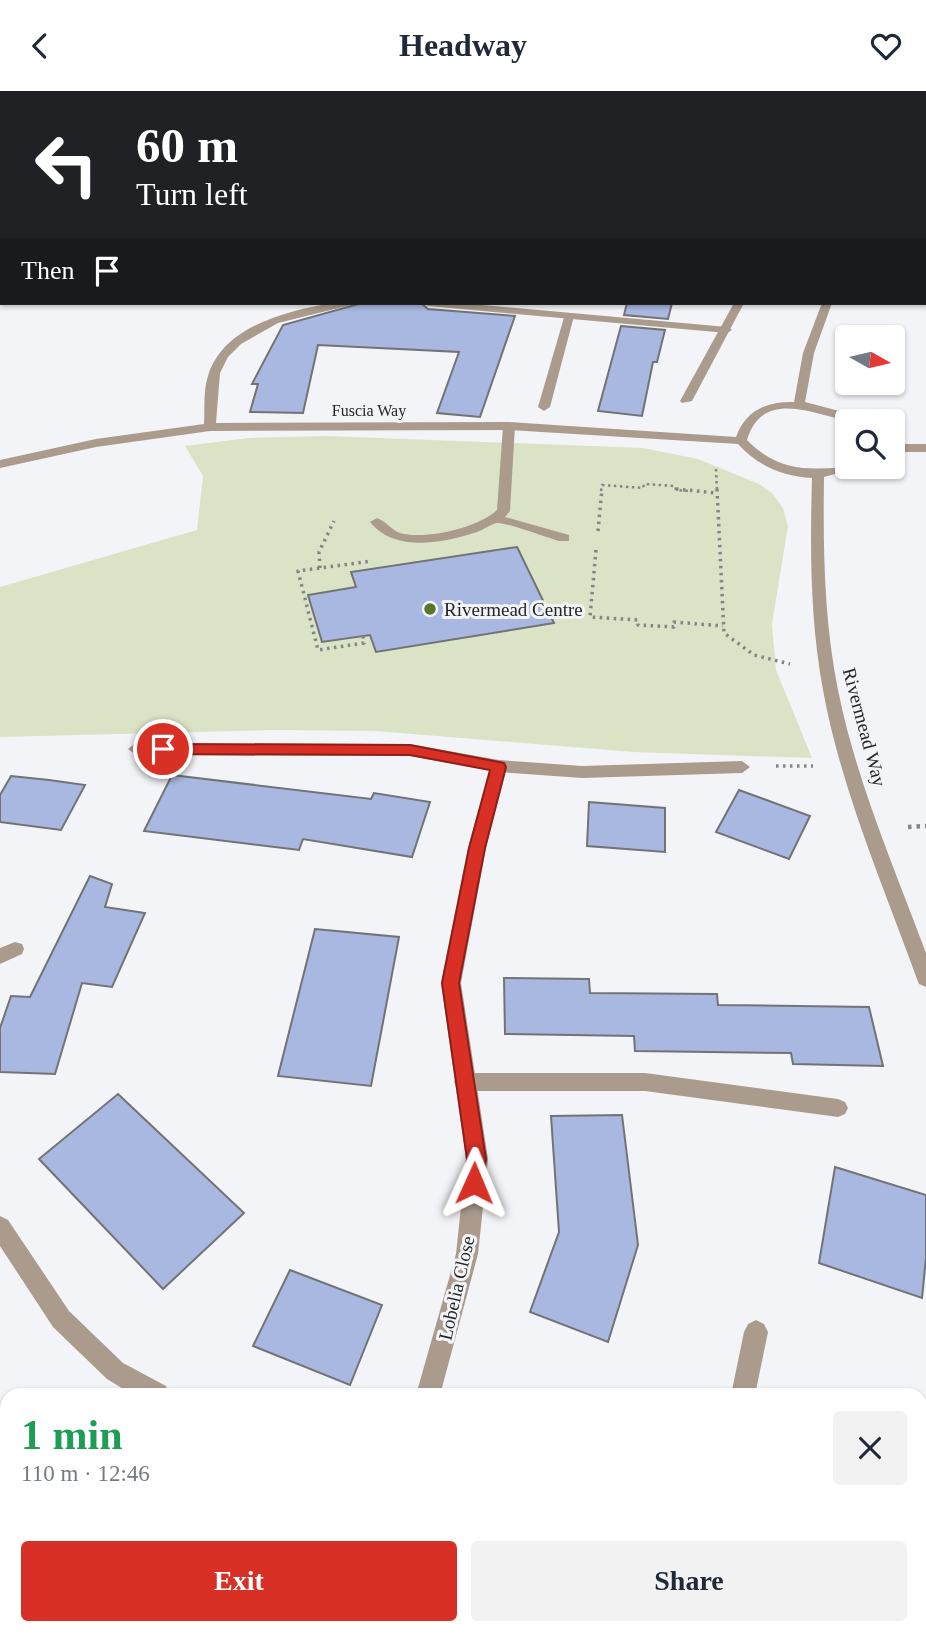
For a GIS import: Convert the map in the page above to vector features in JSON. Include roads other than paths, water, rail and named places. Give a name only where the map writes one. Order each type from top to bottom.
[{"type":"street","points":[[210,427],[214,373],[227,352],[249,333],[276,319],[315,305]]},
{"type":"street","points":[[466,305],[727,330]]},
{"type":"street","points":[[685,401],[727,330],[738,305]]},
{"type":"street","points":[[799,406],[805,363],[817,323],[826,305]]},
{"type":"street","points":[[544,407],[569,316]]},
{"type":"street","points":[[835,412],[799,406],[780,407],[751,417],[743,427],[741,441],[756,457],[774,466],[818,476],[835,472]]},
{"type":"street","points":[[377,522],[388,533],[419,538],[475,528],[498,519],[503,511],[509,426]]},
{"type":"street","name":"Fuscia Way","points":[[0,464],[96,443],[210,427],[509,426],[741,441]]},
{"type":"street","points":[[905,448],[926,449]]},
{"type":"street","name":"Rivermead Way","points":[[818,476],[816,582],[838,723],[926,979]]},
{"type":"street","points":[[498,519],[564,538]]},
{"type":"street","points":[[136,749],[410,750],[499,767],[582,772],[742,767]]},
{"type":"street","name":"Lobelia Close","points":[[430,1388],[467,1254],[477,1159],[451,983],[477,848],[499,767]]},
{"type":"street","points":[[464,1082],[645,1082],[838,1108]]},
{"type":"street","points":[[0,1227],[61,1319],[115,1371],[145,1388]]},
{"type":"street","points":[[744,1388],[755,1332]]},
{"type":"place","name":"Rivermead Centre","points":[[430,609]]}]
